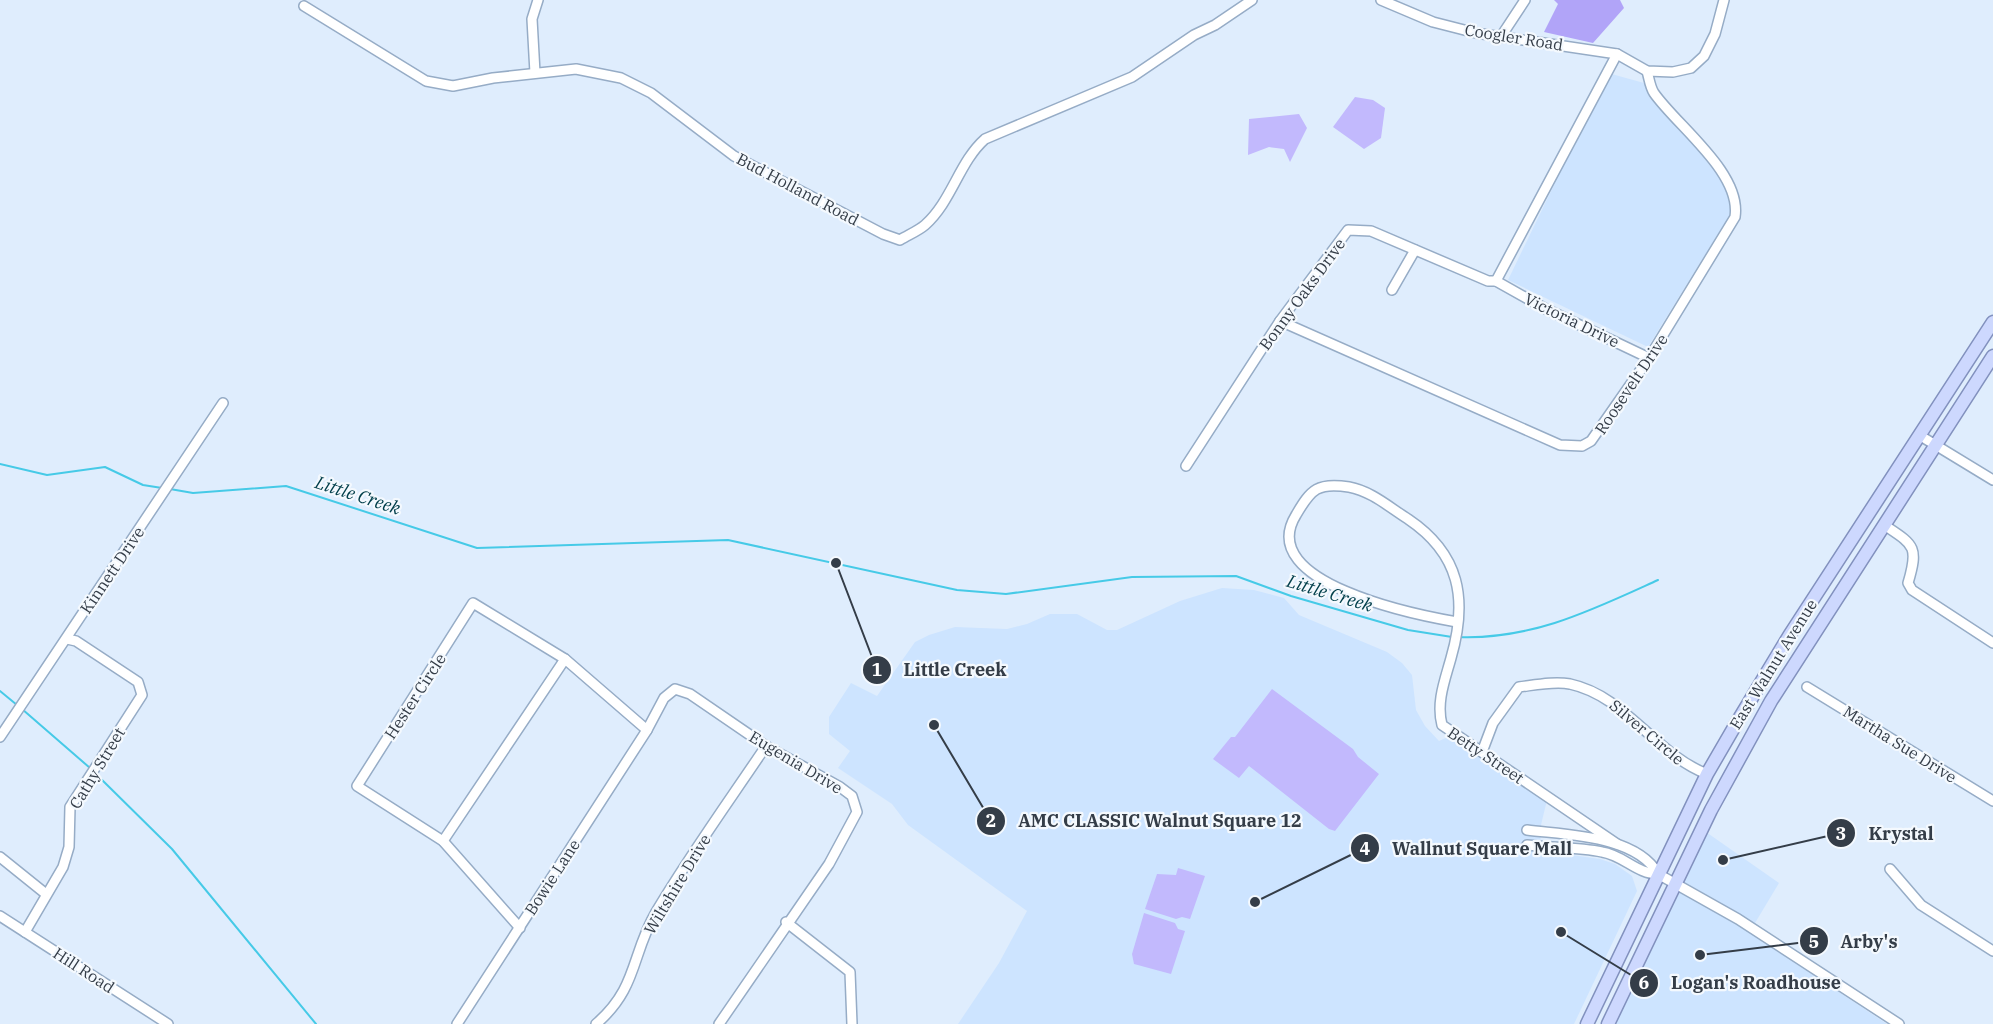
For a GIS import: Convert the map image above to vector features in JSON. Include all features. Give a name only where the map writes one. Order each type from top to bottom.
[{"type":"main road","name":"East Walnut Avenue","points":[[1587,1024],[1707,774],[1762,679],[1993,322]]},
{"type":"main road","name":"East Walnut Avenue","points":[[1608,1024],[1734,766],[1771,701],[1993,356]]},
{"type":"street","points":[[535,73],[532,19],[538,0]]},
{"type":"street","name":"Bud Holland Road","points":[[303,6],[426,81],[453,86],[576,69],[621,78],[651,93],[734,156],[883,234],[900,240],[925,225],[945,200],[974,149],[985,139],[1132,76],[1252,0]]},
{"type":"street","name":"Coogler Road","points":[[1381,0],[1433,22],[1500,38],[1617,54],[1647,71]]},
{"type":"street","points":[[1500,38],[1525,0]]},
{"type":"street","points":[[1647,71],[1673,72],[1691,68],[1704,56],[1715,34],[1724,0]]},
{"type":"street","points":[[1496,281],[1617,54]]},
{"type":"street","name":"Roosevelt Drive","points":[[1280,321],[1570,447],[1582,446],[1591,441],[1649,358],[1735,217],[1737,207],[1734,194],[1710,157],[1653,91],[1647,71]]},
{"type":"street","name":"Bonny Oaks Drive","points":[[1186,466],[1280,321],[1348,230],[1371,231],[1488,281],[1496,281]]},
{"type":"street","points":[[1392,290],[1415,249]]},
{"type":"street","name":"Victoria Drive","points":[[1496,281],[1546,309],[1649,358]]},
{"type":"street","name":"Kinnett Drive","points":[[0,737],[223,403]]},
{"type":"street","points":[[1919,435],[1993,480]]},
{"type":"street","name":"Betty Street","points":[[1457,622],[1406,613],[1359,597],[1327,582],[1298,562],[1289,538],[1293,519],[1310,492],[1330,484],[1363,490],[1426,532],[1443,549],[1450,564],[1458,604],[1457,622],[1454,648],[1440,698],[1442,724],[1617,844],[1653,865],[1658,874]]},
{"type":"street","points":[[1884,525],[1911,543],[1915,557],[1908,583],[1912,590],[1993,643]]},
{"type":"street","name":"Hester Circle","points":[[519,928],[443,841],[357,786],[473,603],[565,659],[647,729]]},
{"type":"street","name":"Cathy Street","points":[[25,932],[63,867],[69,847],[70,807],[142,695],[138,682],[76,641],[67,639]]},
{"type":"street","points":[[443,841],[565,659]]},
{"type":"street","name":"Silver Circle","points":[[1482,752],[1493,723],[1519,687],[1569,684],[1605,697],[1686,766],[1707,774]]},
{"type":"street","name":"Martha Sue Drive","points":[[1807,687],[1993,801]]},
{"type":"street","name":"Eugenia Drive","points":[[647,729],[664,698],[675,689],[690,694],[766,746],[846,791],[852,796],[857,812],[829,864],[786,922],[719,1024]]},
{"type":"street","name":"Bowie Lane","points":[[457,1024],[647,729]]},
{"type":"street","name":"Wiltshire Drive","points":[[597,1024],[615,1008],[629,984],[641,944],[656,913],[766,746]]},
{"type":"street","points":[[1527,830],[1617,844]]},
{"type":"street","points":[[1527,846],[1603,852],[1623,859],[1646,874],[1658,874],[1738,919],[1899,1024]]},
{"type":"street","points":[[0,857],[46,894]]},
{"type":"street","points":[[1890,869],[1921,905],[1993,951]]},
{"type":"street","name":"Hill Road","points":[[0,916],[168,1024]]},
{"type":"street","points":[[786,922],[850,972],[852,1024]]},
{"type":"shaded area","points":[[1554,0],[1620,0],[1624,8],[1593,43],[1544,32],[1558,4]]},
{"type":"shaded area","points":[[1608,73],[1644,83],[1727,187],[1731,213],[1648,347],[1508,280]]},
{"type":"shaded area","points":[[1355,97],[1373,100],[1385,108],[1381,138],[1364,149],[1333,127]]},
{"type":"shaded area","points":[[1299,114],[1307,128],[1290,162],[1284,149],[1269,147],[1248,155],[1249,119]]},
{"type":"shaded area","points":[[1222,588],[1254,590],[1284,598],[1299,615],[1387,652],[1402,663],[1412,675],[1416,710],[1425,726],[1439,741],[1450,736],[1547,800],[1541,825],[1540,853],[1549,852],[1600,859],[1615,864],[1632,876],[1637,891],[1574,1024],[958,1024],[999,963],[1027,911],[908,825],[892,804],[838,768],[850,751],[829,734],[829,717],[851,683],[877,696],[915,642],[929,635],[955,627],[1007,629],[1027,624],[1050,614],[1077,614],[1107,630],[1117,630],[1180,601]]},
{"type":"shaded area","points":[[1272,689],[1353,749],[1358,757],[1379,774],[1335,831],[1329,829],[1249,766],[1239,778],[1213,759],[1231,737],[1235,737]]},
{"type":"shaded area","points":[[1706,832],[1779,883],[1755,923],[1756,937],[1887,1024],[1615,1024]]},
{"type":"shaded area","points":[[1178,868],[1205,876],[1190,919],[1182,917],[1176,919],[1145,909],[1157,874],[1176,875]]},
{"type":"shaded area","points":[[1144,913],[1175,923],[1178,929],[1185,931],[1171,974],[1134,964],[1132,954]]},
{"type":"waterway","name":"Little Creek","points":[[0,464],[47,475],[105,467],[143,485],[162,488]]},
{"type":"waterway","name":"Little Creek","points":[[170,489],[193,493],[286,486],[477,548],[728,540],[957,590],[1006,594],[1132,577],[1236,576],[1291,596],[1408,630],[1452,637]]},
{"type":"waterway","name":"Little Creek","points":[[1458,637],[1511,634],[1561,621],[1658,580]]},
{"type":"waterway","points":[[0,691],[17,705]]},
{"type":"waterway","points":[[22,709],[90,768]]},
{"type":"waterway","points":[[96,774],[172,849],[316,1024]]},
{"type":"place","name":"Little Creek","points":[[836,563]]},
{"type":"place","name":"AMC CLASSIC Walnut Square 12","points":[[934,725]]},
{"type":"place","name":"Krystal","points":[[1723,860]]},
{"type":"place","name":"Wallnut Square Mall","points":[[1255,902]]},
{"type":"place","name":"Logan's Roadhouse","points":[[1561,932]]},
{"type":"place","name":"Arby's","points":[[1700,955]]}]
